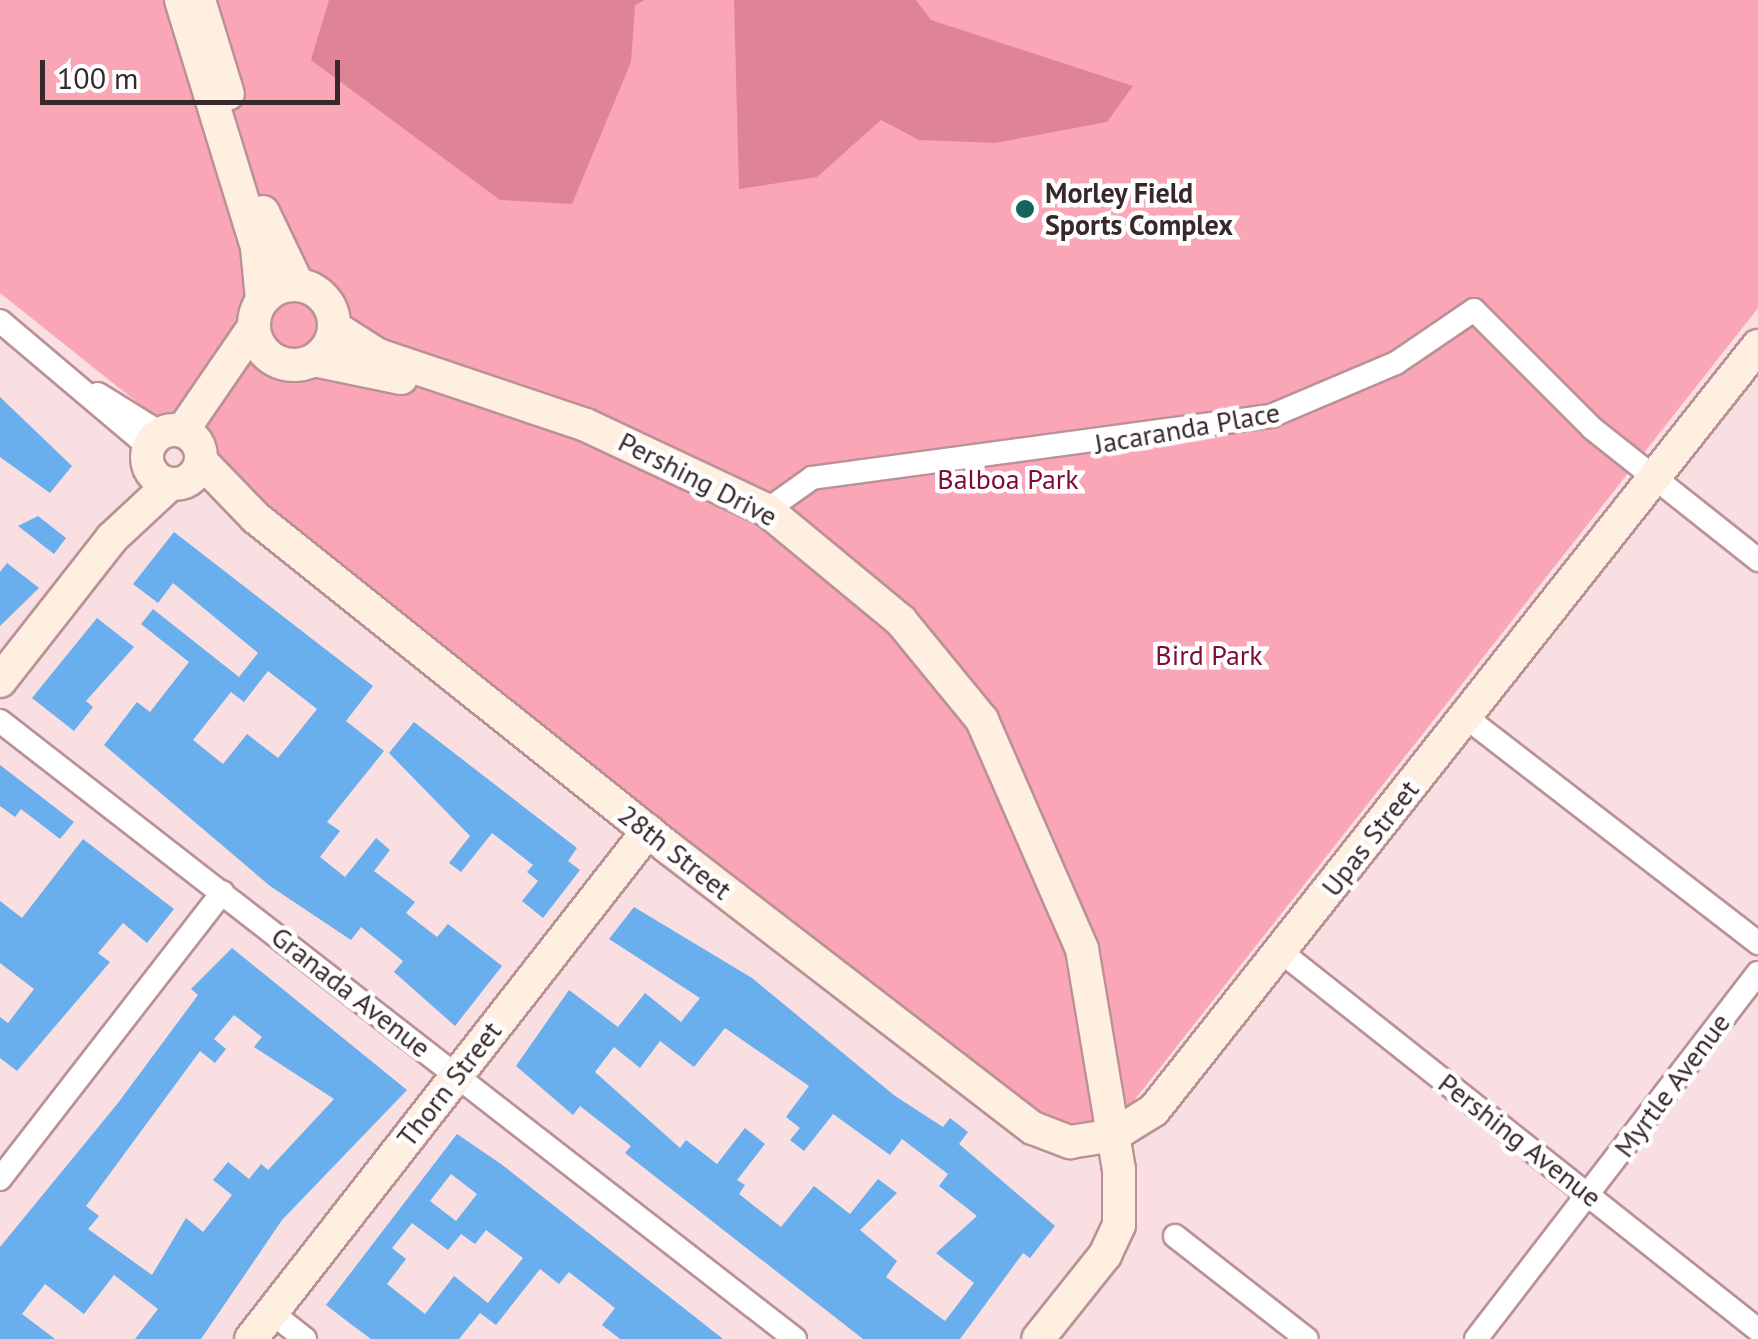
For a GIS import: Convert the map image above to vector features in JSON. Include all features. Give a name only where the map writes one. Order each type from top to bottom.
[{"type":"main road","points":[[181,0],[257,247],[258,314],[276,362]]},
{"type":"main road","points":[[0,681],[175,456],[232,396],[276,362],[314,360],[334,327],[328,303],[298,284],[269,232],[198,0]]},
{"type":"main road","points":[[175,456],[258,314],[298,284]]},
{"type":"main road","name":"Pershing Drive","points":[[334,327],[378,355],[664,457],[767,510],[842,566],[942,665],[1016,790],[1082,949],[1114,1135]]},
{"type":"main road","name":"Upas Street","points":[[1114,1135],[1154,1110],[1758,346]]},
{"type":"main road","name":"Pershing Drive","points":[[314,360],[404,379],[550,431],[712,502],[800,558],[910,652],[1016,790]]},
{"type":"main road","points":[[550,431],[767,510]]},
{"type":"main road","name":"28th Street","points":[[175,456],[648,831],[1033,1128],[1070,1142],[1114,1135]]},
{"type":"main road","name":"Thorn Street","points":[[261,1326],[648,831]]},
{"type":"main road","points":[[1038,1339],[1119,1225],[1114,1135]]},
{"type":"street","name":"Jacaranda Place","points":[[767,510],[812,478],[1270,416],[1396,363],[1474,310],[1526,369],[1655,478]]},
{"type":"street","name":"28th Street","points":[[0,321],[175,456]]},
{"type":"street","points":[[1655,478],[1758,560]]},
{"type":"street","points":[[1463,715],[1758,943]]},
{"type":"street","name":"Granada Avenue","points":[[0,721],[794,1339]]},
{"type":"street","points":[[0,1179],[223,892]]},
{"type":"street","name":"Pershing Avenue","points":[[1280,951],[1758,1330]]},
{"type":"street","name":"Myrtle Avenue","points":[[1476,1339],[1758,973]]},
{"type":"street","points":[[1175,1236],[1307,1339]]},
{"type":"street","points":[[261,1326],[305,1339]]},
{"type":"green space","name":"Balboa Park","points":[[0,0],[1758,0],[1758,308],[1129,1107],[1077,1126],[1076,1149],[190,455],[197,450],[0,293]]},
{"type":"shaded area","points":[[329,0],[645,0],[635,5],[631,62],[572,204],[500,200],[311,60]]},
{"type":"shaded area","points":[[734,0],[916,0],[931,20],[1133,86],[1107,122],[995,143],[919,140],[881,120],[817,177],[739,189]]},
{"type":"building","points":[[0,397],[72,466],[50,493],[0,457]]},
{"type":"building","points":[[38,516],[66,538],[54,554],[18,526]]},
{"type":"building","points":[[174,532],[373,686],[346,721],[384,751],[327,822],[340,831],[320,857],[345,877],[376,838],[390,850],[374,871],[415,902],[406,913],[437,937],[448,924],[502,966],[455,1026],[394,972],[403,961],[361,927],[351,940],[270,886],[104,745],[137,702],[150,712],[189,662],[141,624],[153,609],[239,677],[258,653],[173,583],[158,603],[133,584]],"holes":[[[268,671],[317,709],[278,758],[247,734],[223,764],[193,740],[231,692],[244,702]]]},
{"type":"building","points":[[7,563],[39,588],[0,626],[0,572]]},
{"type":"building","points":[[97,618],[134,647],[86,701],[93,707],[74,731],[32,698]]},
{"type":"building","points":[[414,722],[577,848],[568,861],[580,870],[543,918],[522,901],[538,881],[527,872],[533,865],[492,833],[461,872],[449,863],[470,836],[389,753]]},
{"type":"building","points":[[0,765],[74,822],[60,839],[21,809],[15,817],[0,806]]},
{"type":"building","points":[[83,839],[174,909],[147,943],[123,923],[98,953],[110,962],[17,1071],[0,1058],[0,1017],[8,1023],[34,989],[0,963],[0,901],[22,918]]},
{"type":"building","points":[[634,907],[752,978],[895,1096],[943,1127],[950,1118],[968,1132],[959,1144],[1055,1226],[1030,1258],[1023,1253],[960,1339],[863,1339],[625,1153],[631,1146],[580,1106],[573,1115],[516,1066],[569,990],[618,1027],[645,993],[681,1022],[700,998],[609,939]],"holes":[[[725,1028],[809,1086],[786,1117],[800,1128],[790,1140],[804,1151],[833,1114],[890,1155],[902,1139],[948,1174],[939,1186],[977,1216],[936,1253],[974,1283],[945,1321],[886,1277],[897,1261],[860,1230],[897,1193],[878,1179],[850,1214],[814,1186],[781,1227],[739,1194],[745,1185],[737,1180],[765,1144],[745,1128],[717,1164],[686,1140],[680,1148],[595,1072],[614,1047],[640,1068],[660,1041],[694,1067]]]},
{"type":"building","points":[[232,948],[407,1090],[282,1220],[201,1339],[135,1339],[158,1309],[114,1275],[84,1314],[45,1284],[22,1314],[55,1339],[0,1339],[0,1247],[118,1103],[198,995],[191,989]],"holes":[[[234,1015],[262,1037],[254,1047],[334,1099],[268,1170],[261,1164],[249,1179],[228,1162],[213,1180],[232,1195],[203,1232],[186,1218],[152,1275],[88,1229],[99,1216],[86,1206],[200,1051],[215,1063],[226,1049],[214,1039]]]},
{"type":"building","points":[[457,1134],[501,1164],[723,1339],[620,1339],[602,1325],[615,1308],[569,1272],[559,1284],[540,1269],[496,1325],[480,1313],[459,1339],[371,1339],[326,1305]],"holes":[[[451,1174],[477,1194],[456,1221],[430,1201]],[[412,1223],[448,1250],[461,1234],[475,1244],[486,1230],[523,1258],[488,1303],[454,1276],[425,1314],[387,1284],[406,1259],[392,1248]]]},
{"type":"place","name":"Morley Field Sports Complex","points":[[1025,209]]},
{"type":"park label","name":"Bird Park","points":[[1209,655]]}]
